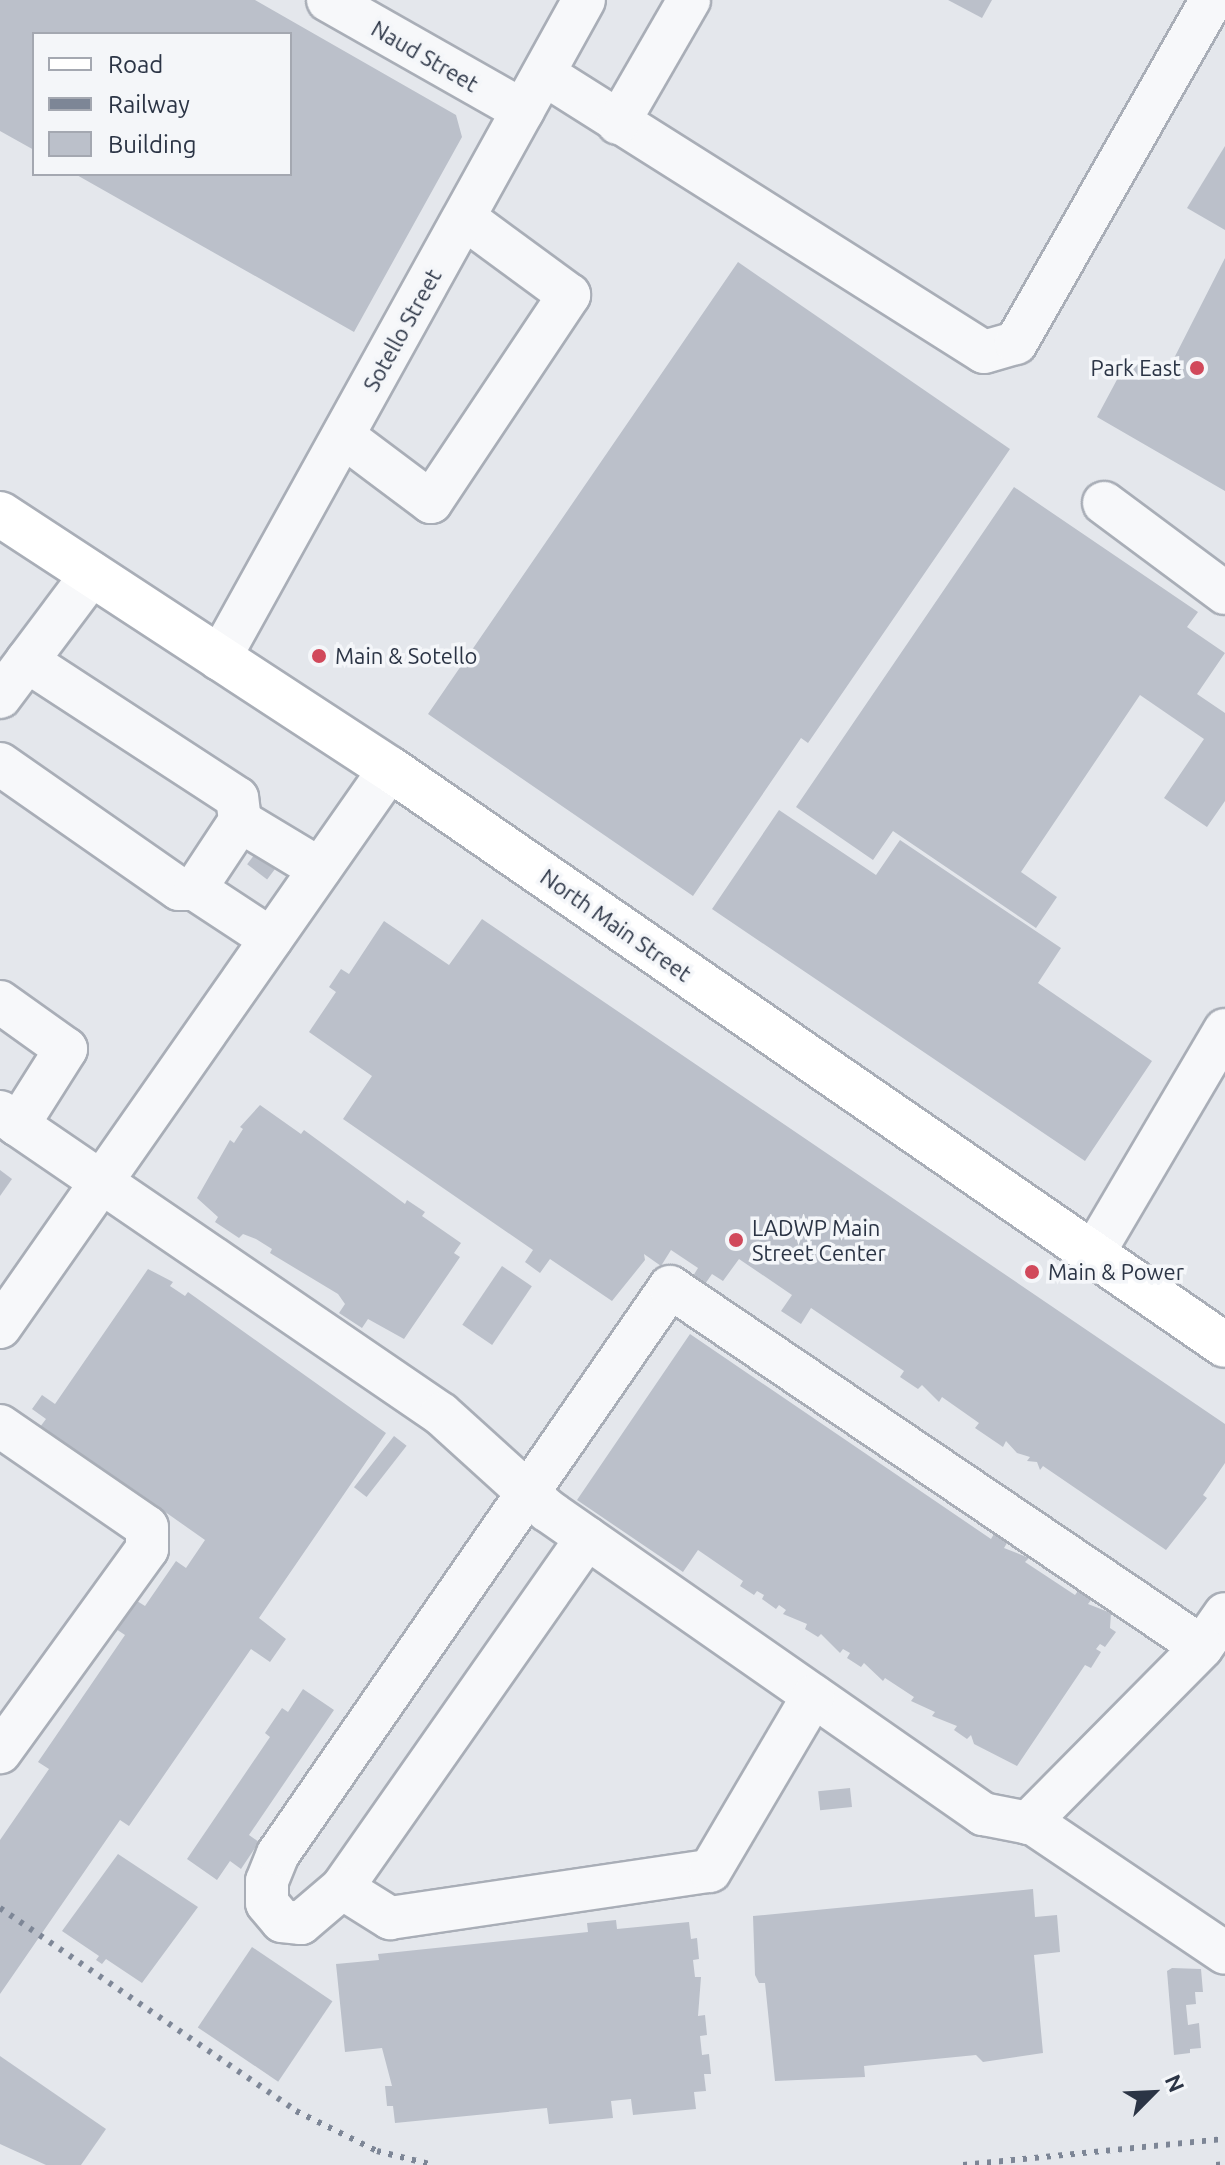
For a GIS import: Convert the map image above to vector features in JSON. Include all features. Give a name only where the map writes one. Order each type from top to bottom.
[{"type":"main road","name":"North Main Street","points":[[0,514],[390,769],[1225,1345]]},
{"type":"street","name":"Naud Street","points":[[328,0],[523,111]]},
{"type":"street","name":"Sotello Street","points":[[219,659],[584,0]]},
{"type":"street","points":[[618,123],[689,0]]},
{"type":"street","points":[[544,74],[984,352],[1016,343],[1212,0]]},
{"type":"street","points":[[343,436],[431,502],[569,295],[464,218]]},
{"type":"street","points":[[1104,503],[1225,593]]},
{"type":"street","points":[[0,697],[92,574]]},
{"type":"street","points":[[27,661],[237,798],[240,821],[187,889]]},
{"type":"street","points":[[0,764],[187,889],[271,939]]},
{"type":"street","points":[[0,1327],[390,769]]},
{"type":"street","points":[[240,821],[320,869]]},
{"type":"street","points":[[0,1002],[66,1049],[9,1119],[441,1414],[529,1494],[587,1538],[983,1814],[1028,1823],[1225,1953]]},
{"type":"street","points":[[1093,1254],[1225,1030]]},
{"type":"street","points":[[587,1538],[342,1888],[301,1923],[282,1921],[267,1903],[267,1881],[278,1854],[670,1287],[1214,1630],[1028,1823]]},
{"type":"street","points":[[0,1426],[147,1527],[147,1549],[0,1752]]},
{"type":"street","points":[[342,1888],[390,1918],[710,1871],[813,1696]]},
{"type":"building","points":[[0,0],[255,0],[456,115],[462,137],[354,332],[79,176],[292,176],[292,32],[32,32],[32,149],[0,131]]},
{"type":"building","points":[[948,0],[992,0],[982,18]]},
{"type":"building","points":[[1225,146],[1225,230],[1187,208]]},
{"type":"building","name":"Park East","points":[[1225,258],[1225,491],[1097,417],[1128,359],[1165,376]]},
{"type":"building","points":[[738,262],[1010,449],[808,743],[801,738],[693,896],[428,714]]},
{"type":"building","points":[[1014,487],[1198,612],[1187,627],[1225,653],[1197,694],[1225,713],[1225,801],[1207,827],[1164,798],[1204,739],[1140,695],[1021,872],[1057,897],[1036,928],[893,831],[873,860],[796,807]]},
{"type":"building","points":[[779,810],[876,875],[900,840],[1061,948],[1038,983],[1152,1061],[1085,1161],[712,909]]},
{"type":"building","points":[[264,842],[284,857],[267,879],[247,864]]},
{"type":"building","name":"LADWP Main Street Center","points":[[482,919],[1225,1424],[1225,1463],[1203,1495],[1207,1498],[1166,1550],[1043,1466],[1040,1470],[1037,1462],[1027,1461],[1030,1457],[1017,1453],[1006,1441],[1003,1447],[975,1428],[979,1423],[942,1397],[939,1402],[922,1385],[918,1389],[900,1377],[904,1371],[811,1308],[801,1324],[781,1311],[792,1295],[739,1259],[723,1281],[712,1274],[705,1284],[693,1276],[698,1268],[671,1250],[661,1266],[644,1254],[645,1260],[612,1301],[550,1259],[540,1273],[525,1262],[533,1250],[343,1119],[372,1076],[309,1032],[336,992],[329,987],[341,969],[349,974],[384,921],[449,965]]},
{"type":"building","points":[[260,1105],[301,1134],[304,1130],[405,1204],[407,1200],[425,1212],[422,1216],[461,1243],[454,1253],[460,1257],[404,1339],[368,1319],[362,1328],[339,1313],[345,1304],[338,1294],[270,1253],[272,1249],[256,1239],[243,1234],[239,1238],[215,1222],[218,1217],[197,1198],[230,1140],[234,1143],[243,1129],[240,1127]]},
{"type":"building","points":[[0,1170],[12,1179],[0,1196]]},
{"type":"building","points":[[502,1266],[532,1286],[492,1345],[462,1325]]},
{"type":"building","points":[[148,1269],[173,1282],[170,1286],[185,1296],[188,1292],[386,1433],[259,1618],[286,1639],[270,1662],[251,1649],[129,1826],[120,1820],[0,1994],[0,1840],[49,1769],[38,1762],[125,1635],[110,1625],[129,1596],[145,1606],[176,1561],[186,1568],[205,1540],[134,1490],[129,1497],[115,1487],[119,1481],[40,1427],[46,1419],[32,1409],[42,1395],[55,1404]]},
{"type":"building","points":[[690,1334],[991,1539],[994,1534],[1007,1543],[1004,1548],[1029,1558],[1025,1562],[1075,1595],[1078,1591],[1091,1600],[1088,1604],[1111,1613],[1110,1628],[1116,1632],[1105,1647],[1100,1644],[1096,1649],[1101,1652],[1091,1668],[1085,1665],[1017,1766],[974,1744],[971,1735],[967,1739],[954,1730],[957,1726],[932,1716],[935,1712],[911,1701],[914,1697],[885,1678],[883,1681],[864,1663],[861,1667],[847,1658],[850,1653],[843,1649],[840,1653],[821,1634],[818,1637],[805,1629],[807,1624],[783,1614],[786,1610],[779,1605],[776,1609],[762,1599],[764,1595],[757,1591],[754,1595],[740,1586],[743,1581],[698,1550],[683,1572],[577,1500]]},
{"type":"building","points":[[394,1436],[407,1446],[367,1497],[354,1487]]},
{"type":"building","points":[[303,1689],[334,1710],[249,1835],[259,1842],[241,1869],[230,1861],[217,1880],[187,1859],[270,1737],[265,1733],[282,1708],[288,1712]]},
{"type":"building","points":[[850,1788],[852,1807],[820,1810],[818,1791]]},
{"type":"building","points":[[118,1854],[198,1907],[142,1983],[106,1959],[102,1964],[96,1960],[99,1956],[62,1931]]},
{"type":"building","points":[[1033,1889],[1035,1917],[1057,1915],[1060,1952],[1034,1955],[1043,2053],[983,2062],[976,2055],[864,2066],[865,2077],[775,2081],[765,1983],[759,1983],[755,1975],[753,1916]]},
{"type":"building","points":[[616,1920],[617,1929],[689,1922],[691,1939],[697,1938],[699,1959],[693,1960],[695,1977],[701,1977],[698,2016],[705,2015],[707,2035],[700,2036],[702,2055],[709,2054],[711,2074],[704,2074],[706,2091],[694,2092],[696,2109],[633,2115],[631,2099],[611,2101],[613,2118],[549,2124],[547,2108],[395,2123],[393,2106],[387,2106],[385,2086],[392,2086],[382,2048],[345,2052],[336,1964],[379,1960],[378,1954],[588,1932],[587,1923]]},
{"type":"building","points":[[252,1947],[332,2001],[278,2082],[198,2027]]},
{"type":"building","points":[[1172,1968],[1201,1969],[1203,1992],[1195,1992],[1196,2004],[1186,2005],[1188,2025],[1199,2023],[1201,2048],[1174,2055],[1167,1971]]},
{"type":"building","points":[[0,2056],[106,2129],[81,2165],[46,2165],[0,2144]]},
{"type":"railway","points":[[0,1908],[296,2111],[377,2151],[433,2165]]},
{"type":"railway","points":[[963,2165],[1225,2139]]},
{"type":"railway","points":[[1216,2165],[1225,2164]]},
{"type":"place","name":"Park East","points":[[1197,368]]},
{"type":"place","name":"Main & Sotello","points":[[319,656]]},
{"type":"place","name":"LADWP Main Street Center","points":[[736,1240]]},
{"type":"place","name":"Main & Power","points":[[1032,1272]]}]
